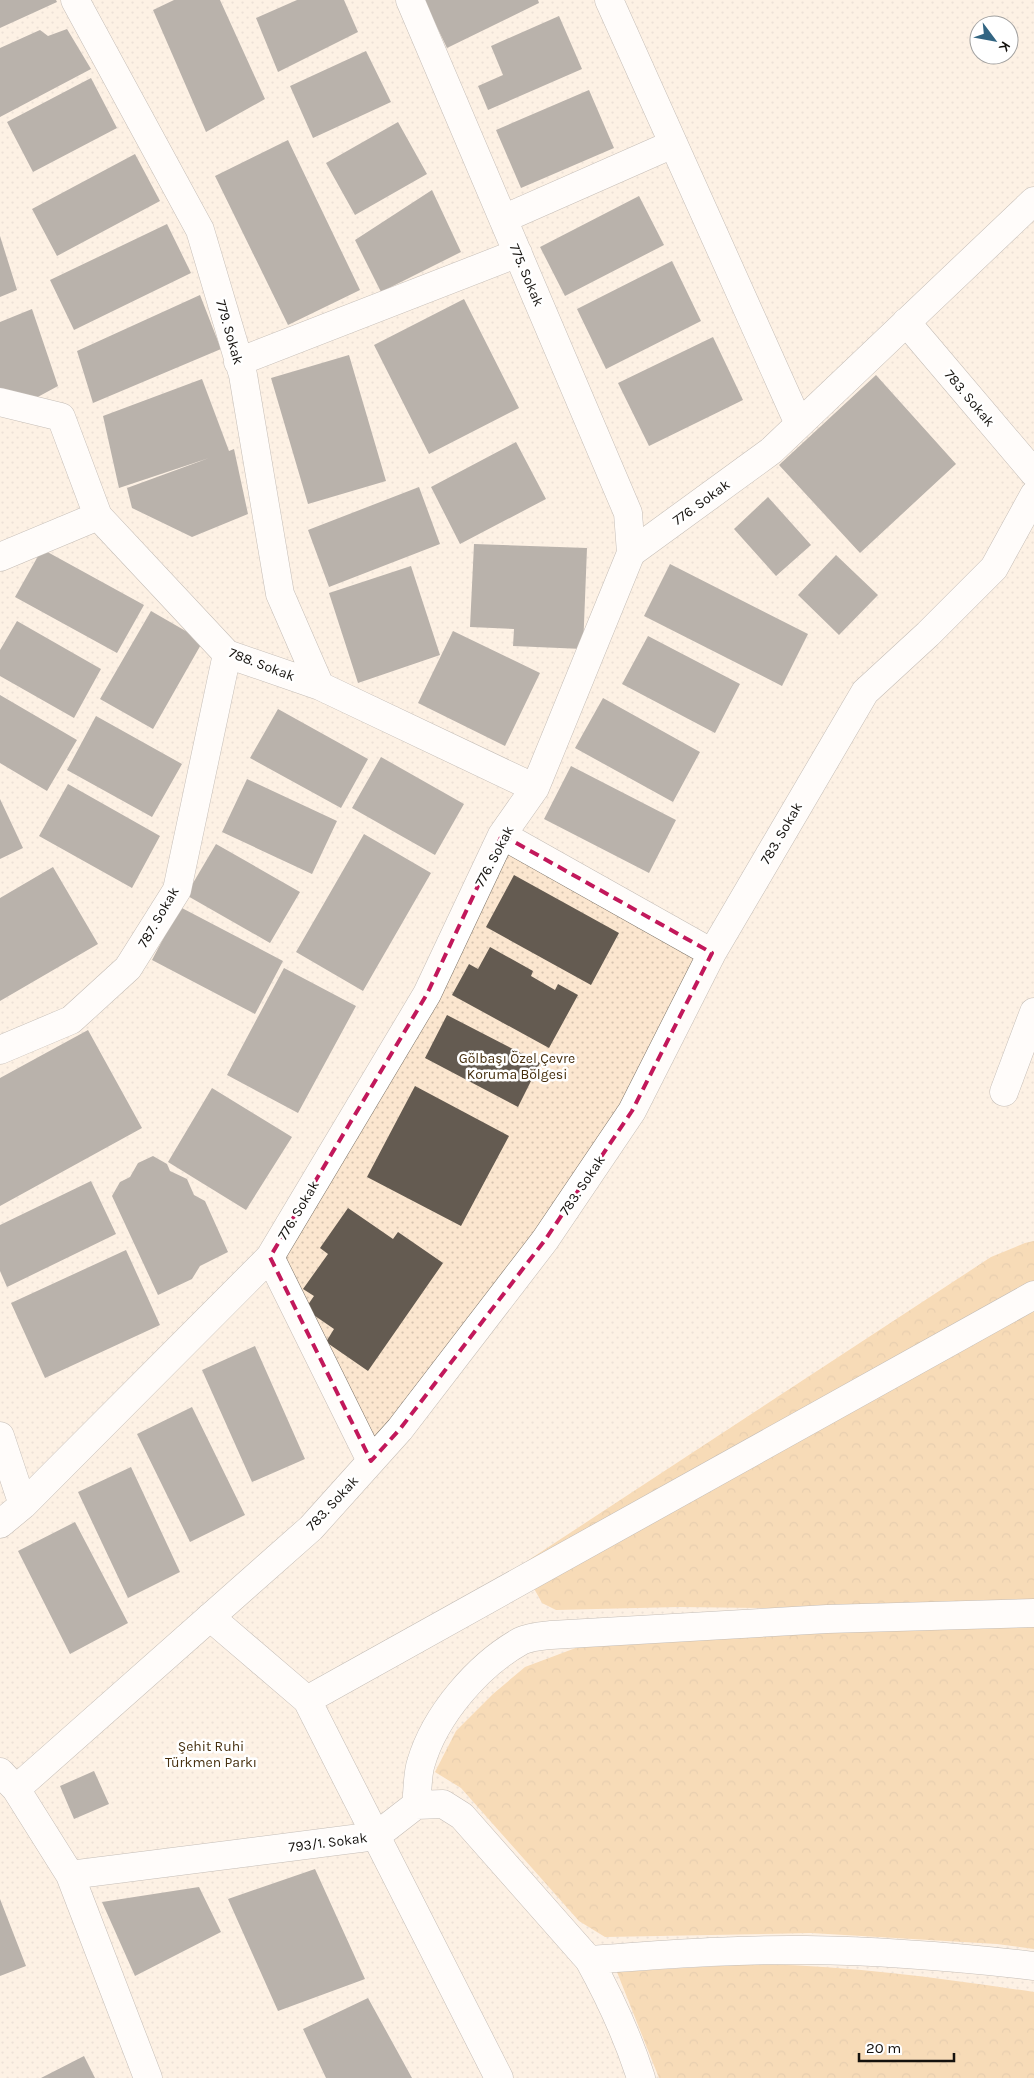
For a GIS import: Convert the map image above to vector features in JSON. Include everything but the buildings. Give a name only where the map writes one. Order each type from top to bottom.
[{"type":"street","name":"779. Sokak","points":[[75,0],[200,230],[242,375],[280,594],[320,686]]},
{"type":"street","name":"775. Sokak","points":[[410,0],[628,513],[631,553]]},
{"type":"street","points":[[609,0],[799,424]]},
{"type":"street","points":[[504,219],[673,144]]},
{"type":"street","name":"776. Sokak","points":[[0,1524],[24,1505],[270,1257],[427,994],[502,835],[535,788],[631,553],[771,451],[1034,200]]},
{"type":"street","points":[[238,362],[518,253]]},
{"type":"street","name":"783. Sokak","points":[[906,322],[1034,473]]},
{"type":"street","points":[[0,402],[61,417],[98,516],[0,557]]},
{"type":"street","name":"783. Sokak","points":[[8,1780],[210,1617],[311,1528],[400,1429],[545,1240],[632,1112],[712,953],[865,692],[928,634],[994,568],[1034,495]]},
{"type":"street","name":"788. Sokak","points":[[98,516],[227,654],[320,686],[535,788]]},
{"type":"street","name":"787. Sokak","points":[[0,1050],[70,1020],[128,968],[177,890],[227,654]]},
{"type":"street","points":[[502,835],[712,953]]},
{"type":"street","points":[[1004,1092],[1034,1012]]},
{"type":"street","points":[[270,1257],[371,1461]]},
{"type":"street","points":[[307,1700],[1034,1295]]},
{"type":"street","points":[[0,1436],[24,1505]]},
{"type":"street","points":[[416,1804],[420,1764],[444,1714],[466,1687],[498,1657],[523,1640],[551,1634],[827,1619],[1034,1613]]},
{"type":"street","points":[[210,1617],[307,1700],[376,1836],[416,1804],[443,1804],[462,1816],[589,1960],[604,1987],[632,2049],[641,2078]]},
{"type":"street","points":[[8,1780],[70,1875],[148,2078]]},
{"type":"street","name":"793/1. Sokak","points":[[70,1875],[376,1836],[498,2078]]},
{"type":"street","points":[[589,1960],[705,1952],[806,1950],[942,1955],[1034,1966]]},
{"type":"highlighted area","points":[[502,835],[712,953],[632,1111],[545,1240],[400,1429],[371,1461],[270,1257],[427,994]]},
{"type":"green space","name":"Gölbaşı Özel Çevre Koruma Bölgesi","points":[[0,0],[1034,0],[1034,2078],[0,2078]]},
{"type":"green space","points":[[1034,1241],[1034,1611],[678,1607],[556,1610],[542,1603],[531,1583],[518,1567],[991,1257]]},
{"type":"green space","points":[[1034,1624],[1034,1949],[997,1944],[811,1933],[605,1937],[579,1921],[461,1788],[435,1772],[456,1731],[493,1694],[525,1667],[581,1646],[933,1626]]},
{"type":"green space","points":[[752,1964],[859,1970],[929,1977],[1034,1992],[1034,2078],[659,2078],[617,1972]]},
{"type":"park label","name":"Şehit Ruhi Türkmen Parkı","points":[[211,1754]]}]
